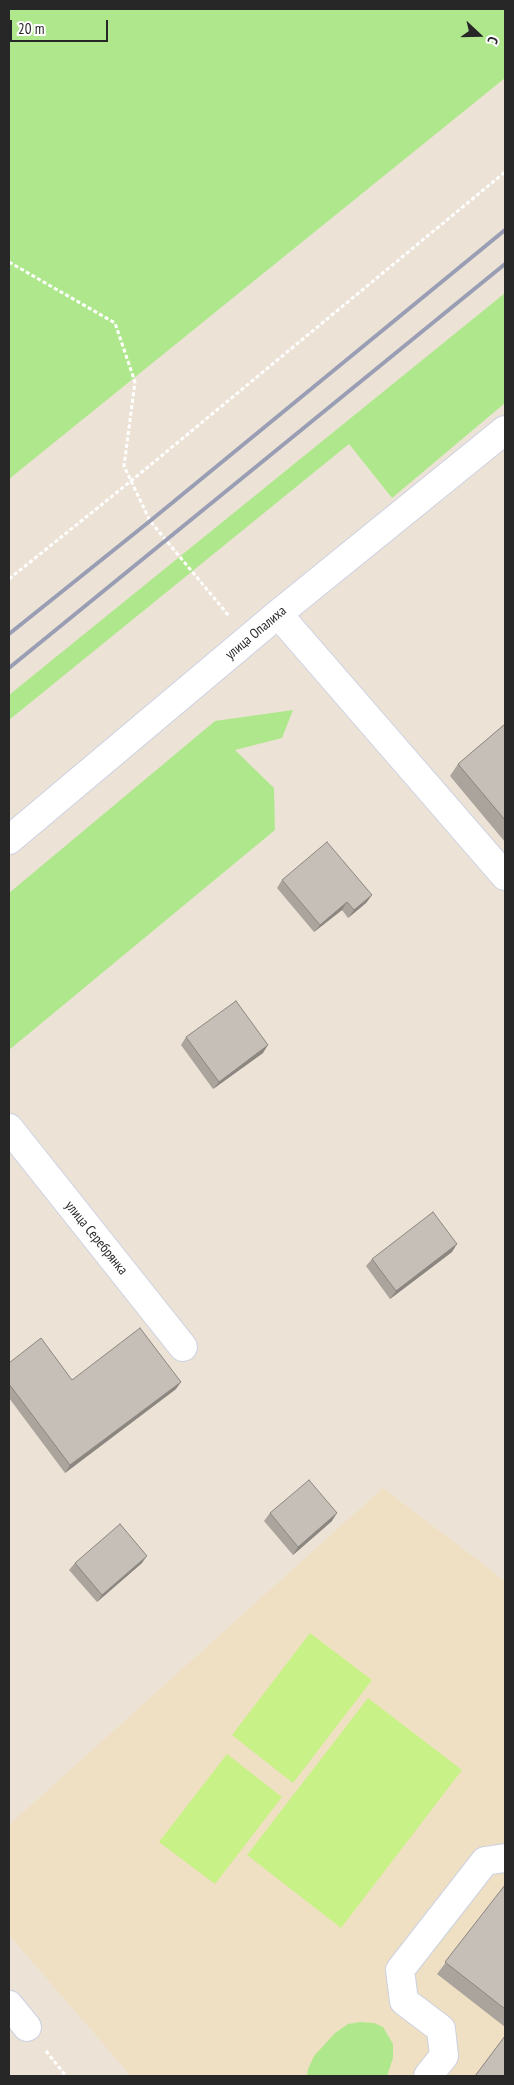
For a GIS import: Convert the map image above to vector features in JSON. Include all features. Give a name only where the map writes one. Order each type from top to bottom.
[{"type":"street","name":"улица Опалиха","points":[[9,840],[278,614],[505,430]]},
{"type":"street","points":[[278,614],[505,876]]},
{"type":"street","name":"улица Серебрянка","points":[[9,1128],[183,1347]]},
{"type":"street","points":[[428,2076],[444,2056],[440,2029],[404,2001],[400,1970],[485,1860],[505,1858]]},
{"type":"street","points":[[9,2005],[27,2027]]},
{"type":"path","points":[[9,579],[131,481],[505,172]]},
{"type":"path","points":[[9,262],[115,323],[135,382],[124,466],[150,521],[194,577],[248,639]]},
{"type":"shaded area","points":[[383,1488],[505,1581],[505,2076],[131,2076],[9,1935],[9,1825]]},
{"type":"green space","points":[[9,9],[505,9],[505,78],[9,479]]},
{"type":"green space","points":[[505,293],[505,403],[392,498],[349,444],[9,720],[9,695]]},
{"type":"green space","points":[[293,710],[282,738],[235,750],[274,788],[275,830],[9,1050],[9,893],[215,721]]},
{"type":"green space","points":[[310,1633],[372,1680],[293,1783],[232,1735]]},
{"type":"green space","points":[[368,1698],[462,1770],[341,1928],[247,1855]]},
{"type":"green space","points":[[227,1754],[282,1797],[215,1884],[159,1842]]},
{"type":"green space","points":[[360,2022],[374,2023],[383,2027],[393,2044],[393,2058],[387,2076],[307,2076],[314,2056],[335,2033],[348,2024]]},
{"type":"building","points":[[505,724],[505,820],[458,764]]},
{"type":"building","points":[[327,842],[372,895],[354,910],[347,902],[320,925],[282,880]]},
{"type":"building","points":[[236,1001],[268,1045],[219,1082],[186,1037]]},
{"type":"building","points":[[433,1212],[457,1244],[396,1291],[372,1259]]},
{"type":"building","points":[[140,1328],[181,1382],[70,1465],[9,1384],[9,1363],[41,1338],[72,1380]]},
{"type":"building","points":[[309,1480],[337,1513],[298,1547],[270,1513]]},
{"type":"building","points":[[120,1524],[147,1556],[102,1595],[75,1563]]},
{"type":"building","points":[[505,1885],[505,2009],[445,1962]]},
{"type":"building","points":[[505,2036],[505,2076],[475,2076]]},
{"type":"railway","points":[[9,634],[505,230]]},
{"type":"railway","points":[[9,668],[505,264]]}]
